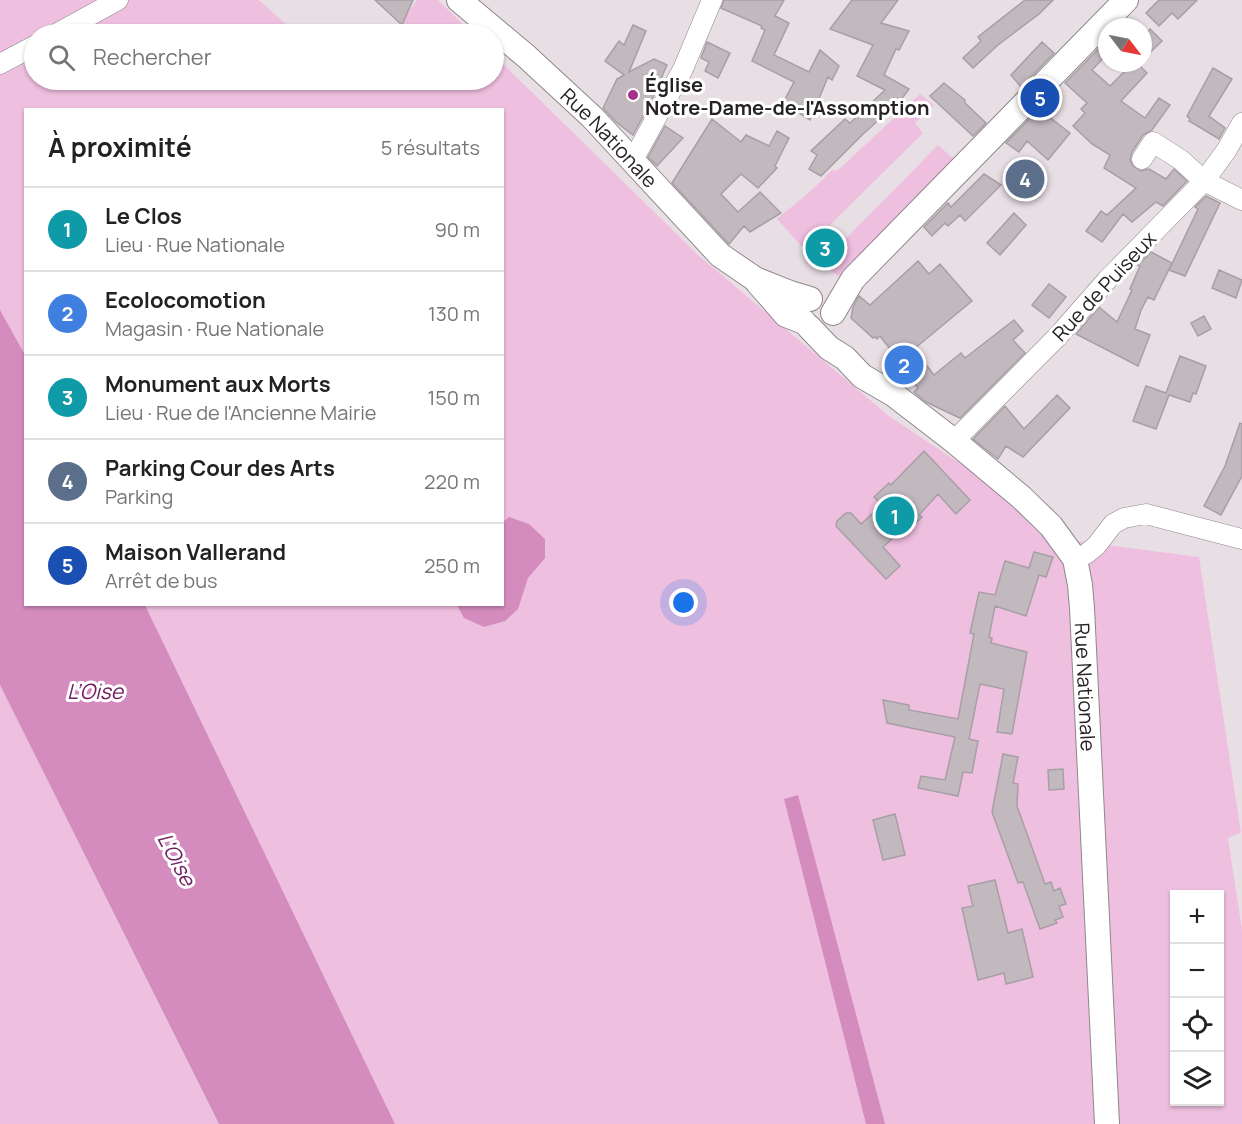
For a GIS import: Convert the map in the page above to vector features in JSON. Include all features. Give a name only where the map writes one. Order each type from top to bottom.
[{"type":"street","points":[[74,24],[118,0]]},
{"type":"street","name":"Rue Nationale","points":[[459,0],[488,24]]},
{"type":"street","points":[[633,160],[683,69],[712,0]]},
{"type":"street","points":[[820,320],[853,279],[1126,0]]},
{"type":"street","name":"Rue Nationale","points":[[504,38],[592,117],[720,255],[754,279],[786,315],[820,320],[845,358],[862,376],[894,394],[1032,507],[1051,526],[1075,559],[1082,608],[1107,1124]]},
{"type":"street","points":[[0,64],[24,51]]},
{"type":"street","name":"Rue de Puiseux","points":[[954,441],[1058,336],[1107,280],[1204,182],[1242,123]]},
{"type":"street","points":[[1142,159],[1153,142],[1181,160],[1204,182],[1242,200]]},
{"type":"street","name":"Rue Nationale","points":[[754,279],[790,293],[812,298]]},
{"type":"street","points":[[812,298],[839,283],[853,279]]},
{"type":"street","points":[[812,298],[824,298],[828,301],[820,320]]},
{"type":"street","points":[[1075,559],[1096,546],[1113,524],[1124,518],[1146,514],[1241,536]]},
{"type":"shaded area","points":[[0,0],[259,0],[286,24],[24,24],[24,90],[504,90],[504,65],[698,255],[889,416],[1076,541],[1199,557],[1241,833],[1228,838],[1242,930],[1242,1124],[395,1124],[145,606],[504,606],[504,108],[24,108],[24,356],[0,311]]},
{"type":"shaded area","points":[[417,0],[438,0],[463,24],[400,24]]},
{"type":"shaded area","points":[[920,94],[934,105],[915,123],[923,133],[805,250],[777,219],[832,170],[837,171]]},
{"type":"shaded area","points":[[938,145],[955,160],[839,277],[822,263]]},
{"type":"shaded area","points":[[0,685],[219,1124],[0,1124]]},
{"type":"water","name":"L’Oise","points":[[0,310],[24,353],[24,606],[145,606],[395,1124],[219,1124],[0,685]]},
{"type":"water","points":[[509,517],[529,524],[545,539],[545,558],[528,578],[518,609],[505,621],[484,627],[464,618],[458,606],[504,606],[504,521]]},
{"type":"water","points":[[798,795],[885,1124],[866,1124],[784,799]]},
{"type":"building","points":[[375,0],[413,0],[401,24]]},
{"type":"building","points":[[724,0],[784,0],[775,16],[789,23],[774,55],[809,72],[820,50],[839,66],[832,80],[828,77],[810,120],[783,103],[794,82],[752,61],[765,30],[761,28],[762,26],[721,8]]},
{"type":"building","points":[[852,0],[898,0],[881,23],[909,31],[899,50],[896,49],[884,75],[909,89],[900,101],[821,176],[809,169],[817,155],[811,151],[845,119],[850,123],[885,90],[857,76],[873,45],[830,29]]},
{"type":"building","points":[[1025,0],[1053,0],[973,68],[963,58],[981,41],[978,37]]},
{"type":"building","points":[[1159,0],[1197,0],[1178,19],[1172,13],[1159,26],[1146,13]]},
{"type":"building","name":"Église Notre-Dame-de-l'Assomption","points":[[633,25],[646,31],[629,72],[654,59],[667,65],[633,135],[603,108],[617,79],[624,75],[605,61],[619,41],[624,45]]},
{"type":"building","points":[[1152,31],[1162,41],[1152,50]]},
{"type":"building","points":[[707,42],[730,53],[718,78],[705,71],[709,62],[701,58]]},
{"type":"building","points":[[1042,42],[1054,53],[1021,87],[1011,75]]},
{"type":"building","points":[[1098,49],[1098,64],[1092,70],[1110,86],[1124,72],[1147,73],[1121,101],[1145,118],[1159,98],[1170,105],[1152,130],[1143,135],[1130,159],[1132,165],[1141,171],[1149,169],[1166,179],[1174,169],[1187,181],[1163,206],[1156,202],[1132,222],[1123,214],[1102,242],[1086,231],[1101,211],[1107,215],[1136,188],[1104,168],[1110,155],[1092,144],[1073,126],[1085,113],[1081,109],[1087,103],[1065,83]]},
{"type":"building","points":[[1213,68],[1232,79],[1209,116],[1225,128],[1219,139],[1189,121],[1187,116]]},
{"type":"building","points":[[944,83],[965,100],[965,103],[986,123],[973,136],[930,96]]},
{"type":"building","points":[[1039,109],[1070,133],[1048,160],[1027,141],[1019,152],[1006,143]]},
{"type":"building","points":[[712,119],[741,142],[746,135],[769,146],[777,131],[789,138],[775,166],[777,168],[758,188],[741,174],[721,194],[738,212],[760,192],[781,213],[750,232],[744,226],[729,244],[672,183]]},
{"type":"building","points":[[665,126],[683,138],[657,166],[648,157]]},
{"type":"building","points":[[984,174],[1001,185],[965,221],[960,215],[948,226],[945,223],[932,236],[924,227],[948,203],[951,207]]},
{"type":"building","points":[[1206,196],[1220,203],[1185,276],[1169,270],[1198,209],[1195,207]]},
{"type":"building","points":[[1014,213],[1026,225],[1000,255],[987,243]]},
{"type":"building","points":[[1151,252],[1172,263],[1154,300],[1148,297],[1141,310],[1135,329],[1150,335],[1138,366],[1076,334],[1099,307],[1117,322],[1132,290],[1130,289],[1140,266],[1138,265]]},
{"type":"building","points":[[918,261],[929,274],[940,264],[972,301],[914,349],[934,375],[961,353],[965,358],[1014,320],[1023,331],[1013,340],[1025,353],[960,418],[926,402],[914,392],[918,388],[901,368],[894,354],[880,336],[877,339],[873,338],[851,318],[853,307],[859,296],[870,305]]},
{"type":"building","points":[[1219,270],[1242,280],[1236,298],[1212,288]]},
{"type":"building","points":[[1049,284],[1066,297],[1049,318],[1032,305]]},
{"type":"building","points":[[1204,316],[1211,329],[1198,336],[1191,323]]},
{"type":"building","points":[[1180,356],[1206,366],[1196,394],[1193,393],[1190,402],[1169,395],[1156,429],[1133,421],[1146,386],[1166,393]]},
{"type":"building","points":[[1057,395],[1070,408],[1023,457],[1006,446],[998,459],[973,439],[1005,406],[1024,429]]},
{"type":"building","points":[[1240,423],[1242,424],[1242,476],[1221,515],[1204,506],[1225,466]]},
{"type":"building","points":[[924,451],[970,500],[956,514],[938,494],[919,515],[922,517],[906,532],[903,529],[883,547],[900,566],[886,579],[836,526],[837,521],[846,513],[851,513],[861,524],[882,505],[874,497],[889,483],[891,485]]},
{"type":"building","points":[[1034,552],[1053,557],[1046,577],[1039,575],[1026,616],[995,606],[989,637],[992,638],[991,643],[1027,652],[1012,734],[997,732],[1004,689],[980,684],[969,739],[978,741],[972,773],[963,772],[958,796],[918,788],[921,776],[945,780],[955,737],[887,723],[883,700],[909,705],[909,710],[958,719],[974,634],[970,633],[979,592],[995,595],[1005,561],[1029,568]]},
{"type":"building","points":[[1003,754],[1018,757],[1013,783],[1018,784],[1017,806],[1045,884],[1051,882],[1054,891],[1060,888],[1066,904],[1059,906],[1063,917],[1055,920],[1057,923],[1040,929],[1023,882],[1018,883],[992,812]]},
{"type":"building","points":[[1063,769],[1064,789],[1049,790],[1048,770]]},
{"type":"building","points":[[895,814],[905,855],[883,860],[873,820]]},
{"type":"building","points":[[995,880],[1008,933],[1022,929],[1033,977],[1006,984],[1004,973],[978,980],[962,908],[973,906],[968,886]]},
{"type":"place","name":"Église Notre-Dame-de-l'Assomption","points":[[633,95]]},
{"type":"place","name":"Maison Vallerand","points":[[1040,98]]},
{"type":"place","name":"Parking Cour des Arts","points":[[1025,179]]},
{"type":"place","name":"Monument aux Morts","points":[[825,248]]},
{"type":"place","name":"Ecolocomotion","points":[[904,365]]},
{"type":"place","name":"Le Clos","points":[[895,516]]},
{"type":"water label","name":"L'Oise","points":[[177,859]]}]
